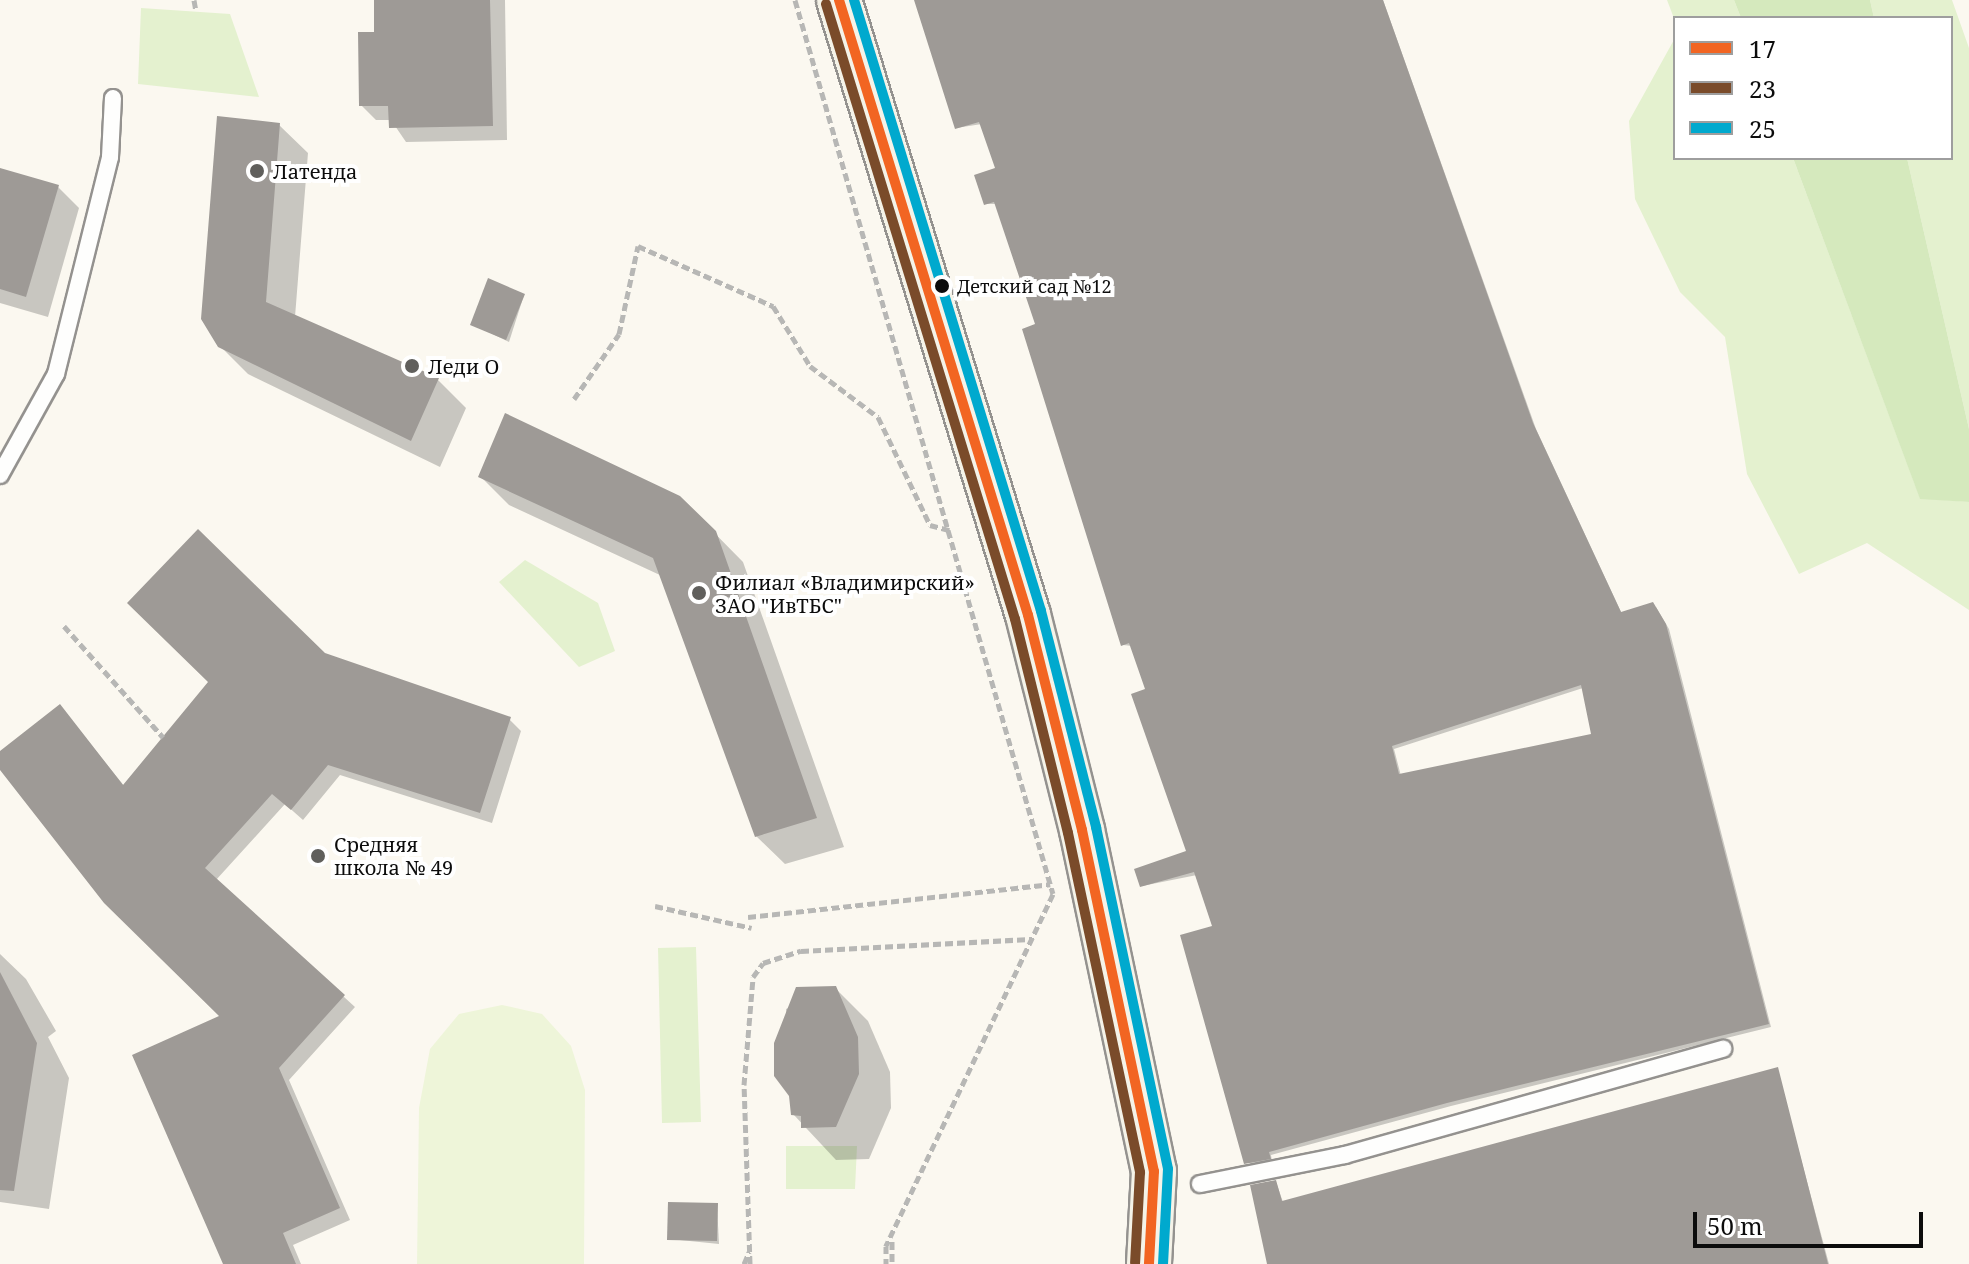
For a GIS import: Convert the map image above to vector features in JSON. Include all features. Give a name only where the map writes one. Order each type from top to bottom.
[{"type":"street","points":[[839,0],[1028,615],[1082,830],[1154,1171],[1155,1228],[1149,1264]]},
{"type":"lane","points":[[0,475],[56,374],[110,157],[113,98]]},
{"type":"lane","points":[[1200,1184],[1345,1155],[1723,1049]]},
{"type":"path","points":[[194,0],[196,11]]},
{"type":"path","points":[[795,0],[1053,894],[892,1240],[889,1264]]},
{"type":"path","points":[[574,399],[619,334],[638,246],[773,306],[810,366],[878,417],[930,525],[950,530]]},
{"type":"path","points":[[64,626],[163,737]]},
{"type":"path","points":[[748,917],[1050,884]]},
{"type":"path","points":[[655,906],[752,928]]},
{"type":"path","points":[[750,1264],[744,1085],[753,977],[763,963],[801,951],[1032,939]]},
{"type":"path","points":[[744,1264],[750,1252]]},
{"type":"green space","points":[[1667,0],[1734,0],[1740,16],[1673,16]]},
{"type":"green space","points":[[1734,0],[1870,0],[1874,16],[1740,16]]},
{"type":"green space","points":[[1870,0],[1952,0],[1969,48],[1969,429],[1907,160],[1953,160],[1953,16],[1874,16]]},
{"type":"green space","points":[[141,8],[230,14],[259,97],[138,84]]},
{"type":"green space","points":[[1673,42],[1673,160],[1794,160],[1920,498],[1969,502],[1969,610],[1867,543],[1799,574],[1747,474],[1725,337],[1680,292],[1635,199],[1629,121]]},
{"type":"green space","points":[[1794,160],[1907,160],[1969,429],[1969,502],[1920,499]]},
{"type":"green space","points":[[525,560],[598,603],[615,651],[579,667],[499,582]]},
{"type":"green space","points":[[696,947],[701,1122],[662,1123],[658,948]]},
{"type":"green space","points":[[502,1005],[542,1014],[571,1046],[585,1090],[584,1264],[417,1264],[419,1108],[430,1049],[459,1014]]},
{"type":"green space","points":[[786,1146],[857,1146],[855,1189],[786,1189]]},
{"type":"building","points":[[374,0],[490,0],[493,126],[389,128],[388,106],[359,106],[358,32],[374,32]]},
{"type":"building","points":[[914,0],[1383,0],[1533,423],[1621,612],[1653,602],[1666,624],[1769,1024],[1447,1103],[1269,1152],[1271,1159],[1244,1164],[1180,935],[1212,926],[1194,872],[1140,887],[1134,869],[1186,851],[1131,694],[1145,689],[1129,643],[1121,646],[1022,329],[1035,324],[994,202],[984,205],[974,175],[995,168],[979,122],[955,129]],"holes":[[[1581,685],[1591,734],[1399,774],[1392,746]]]},
{"type":"building","points":[[217,116],[280,123],[266,302],[439,378],[411,441],[218,347],[201,319]]},
{"type":"building","points":[[0,168],[59,185],[26,297],[0,289]]},
{"type":"building","points":[[488,278],[525,294],[506,340],[470,325]]},
{"type":"building","points":[[505,413],[680,496],[716,531],[817,818],[755,837],[653,558],[478,477]]},
{"type":"building","points":[[198,529],[325,653],[511,717],[480,813],[328,765],[291,810],[272,794],[205,868],[345,995],[279,1068],[340,1208],[283,1233],[296,1264],[223,1264],[132,1055],[219,1016],[104,903],[0,770],[0,751],[60,704],[123,785],[208,682],[127,603]]},
{"type":"building","points":[[0,972],[37,1043],[14,1191],[0,1190]]},
{"type":"building","points":[[836,986],[858,1037],[859,1074],[836,1127],[801,1128],[801,1116],[791,1115],[789,1096],[774,1076],[774,1043],[796,987]]},
{"type":"building","points":[[1778,1067],[1828,1264],[1267,1264],[1250,1185],[1276,1180],[1282,1201]]},
{"type":"building","points":[[668,1202],[718,1203],[717,1241],[667,1240]]},
{"type":"transit line","name":"17","points":[[839,0],[1028,615],[1082,830],[1154,1171],[1149,1264]]},
{"type":"transit line","name":"25","points":[[854,0],[1041,611],[1096,827],[1168,1169],[1163,1264]]},
{"type":"transit line","name":"23","points":[[826,4],[1015,619],[1068,833],[1140,1172],[1135,1263]]},
{"type":"place","name":"Латенда","points":[[257,171]]},
{"type":"place","name":"Детский сад №12","points":[[942,286]]},
{"type":"place","name":"Леди О","points":[[412,366]]},
{"type":"place","name":"Филиал «Владимирский» ЗАО \"ИвТБС\"","points":[[699,593]]},
{"type":"place","name":"Средняя школа № 49","points":[[318,856]]}]
